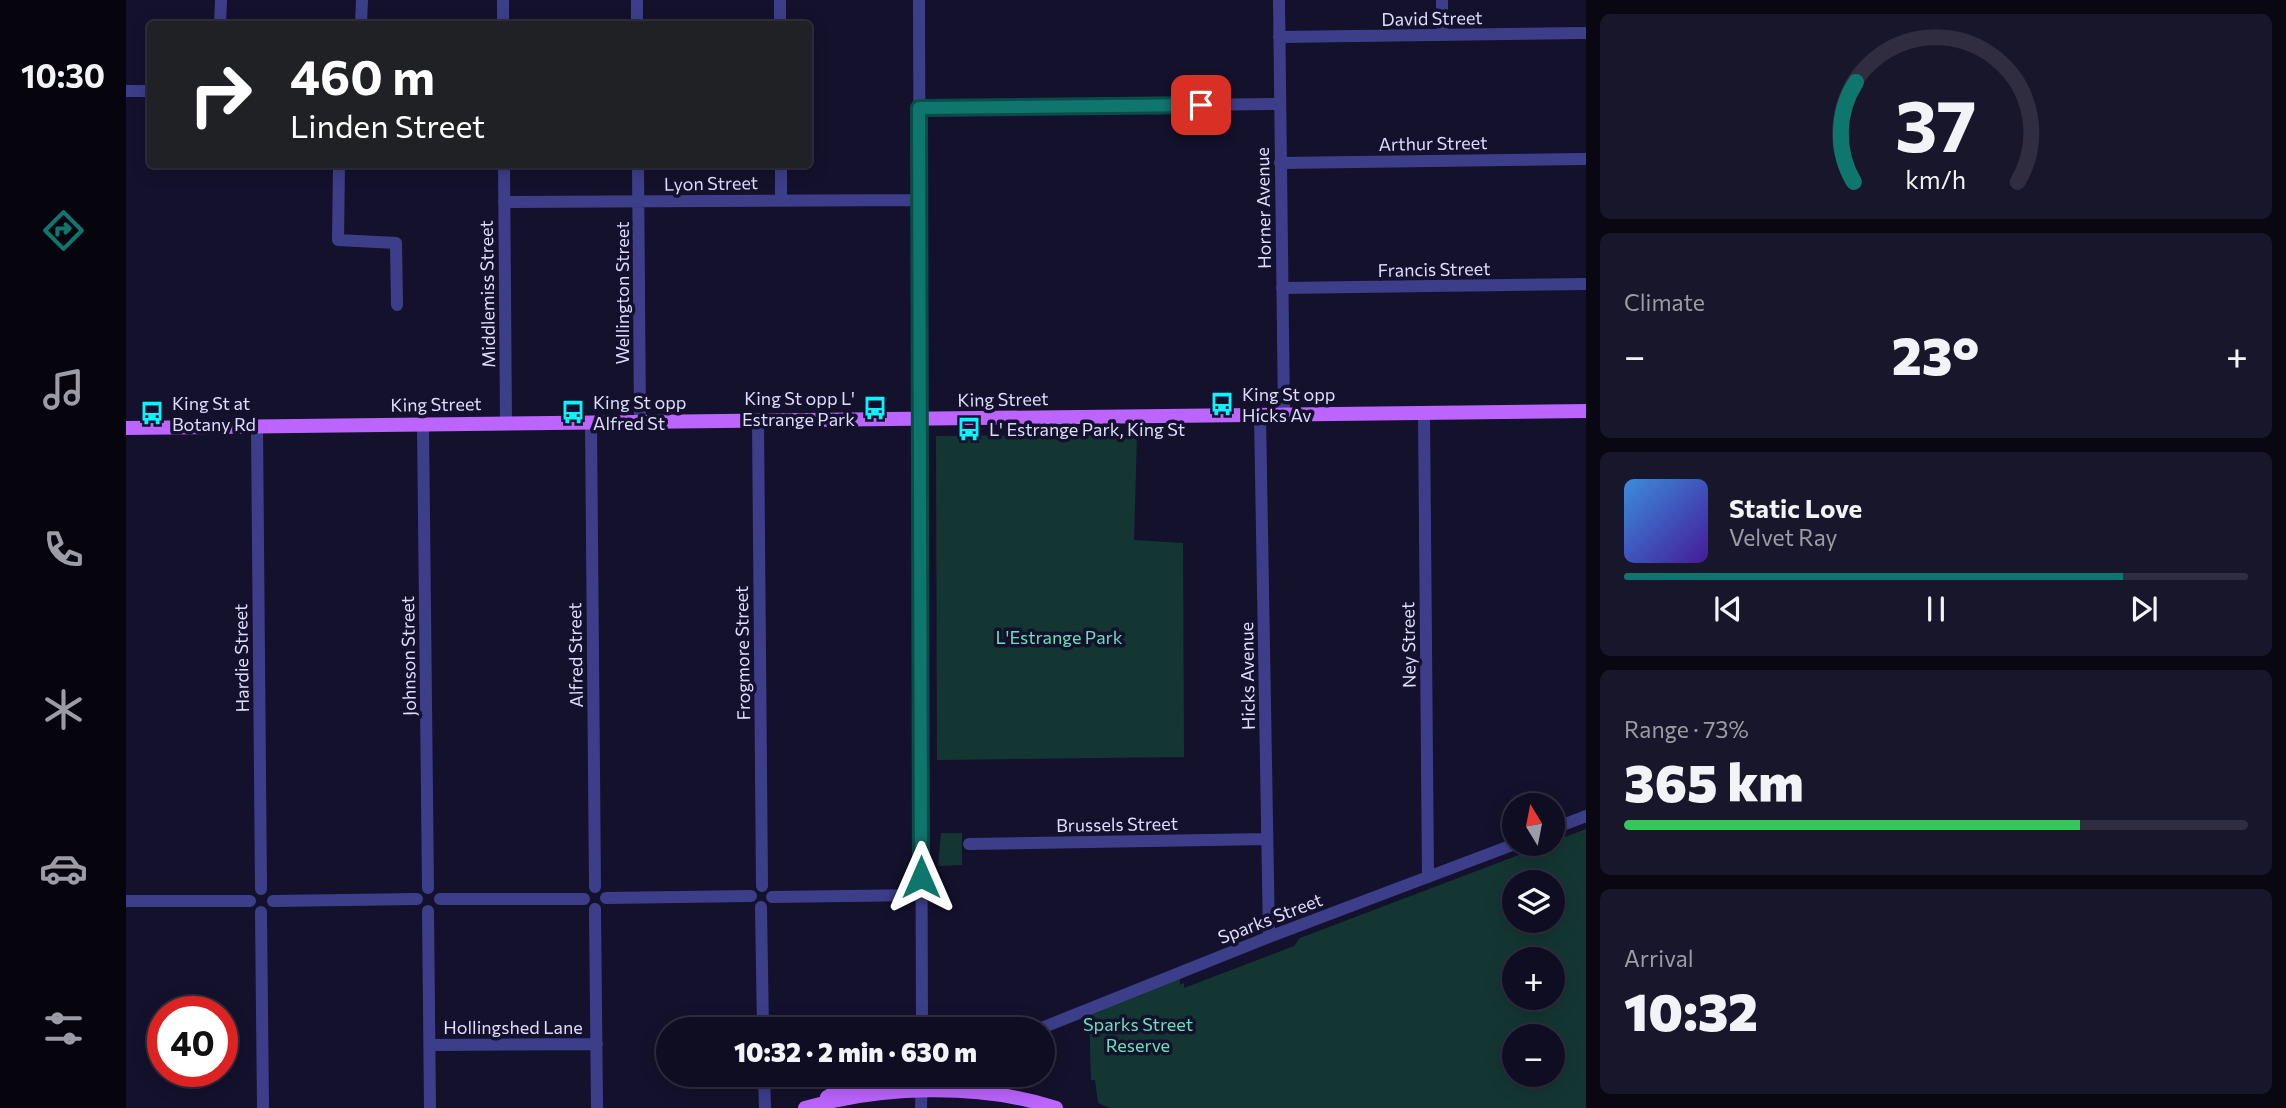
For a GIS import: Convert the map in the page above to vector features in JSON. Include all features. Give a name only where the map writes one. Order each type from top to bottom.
[{"type":"main road","name":"King Street","points":[[126,428],[1586,411]]},
{"type":"main road","points":[[806,1107],[846,1087]]},
{"type":"main road","points":[[986,1087],[1056,1108]]},
{"type":"main road","points":[[806,1107],[871,1094],[922,1091],[1013,1097]]},
{"type":"street","points":[[220,21],[221,0]]},
{"type":"street","points":[[361,21],[362,0]]},
{"type":"street","points":[[503,0],[503,21]]},
{"type":"street","points":[[637,0],[637,21]]},
{"type":"street","points":[[780,0],[780,21]]},
{"type":"street","points":[[919,0],[922,1017]]},
{"type":"street","name":"Horner Avenue","points":[[1279,0],[1284,415]]},
{"type":"street","points":[[1442,0],[1442,35]]},
{"type":"street","name":"David Street","points":[[1279,37],[1586,33]]},
{"type":"street","points":[[126,91],[147,90]]},
{"type":"street","points":[[919,108],[1280,104]]},
{"type":"street","name":"Arthur Street","points":[[1280,163],[1586,159]]},
{"type":"street","points":[[339,168],[338,240],[396,243],[397,305]]},
{"type":"street","name":"Middlemiss Street","points":[[504,168],[506,423]]},
{"type":"street","name":"Wellington Street","points":[[638,168],[640,422]]},
{"type":"street","points":[[781,168],[781,199]]},
{"type":"street","name":"Lyon Street","points":[[504,202],[919,200]]},
{"type":"street","name":"Francis Street","points":[[1282,288],[1586,284]]},
{"type":"street","name":"Ney Street","points":[[1424,413],[1428,877]]},
{"type":"street","name":"Hicks Avenue","points":[[1260,415],[1269,937]]},
{"type":"street","name":"Frogmore Street","points":[[758,421],[762,886]]},
{"type":"street","name":"Alfred Street","points":[[591,422],[595,887]]},
{"type":"street","name":"Johnson Street","points":[[423,424],[428,888]]},
{"type":"street","name":"Hardie Street","points":[[257,427],[261,889]]},
{"type":"street","points":[[1565,824],[1586,816]]},
{"type":"street","name":"Brussels Street","points":[[969,844],[1267,839]]},
{"type":"street","name":"Sparks Street","points":[[1055,1023],[1269,937],[1502,849]]},
{"type":"street","points":[[762,886],[771,891],[772,897],[768,906],[761,908],[753,903],[751,897],[753,890],[762,886]]},
{"type":"street","points":[[584,899],[589,890],[595,887],[601,889],[606,898],[604,904],[595,909]]},
{"type":"street","points":[[417,899],[422,890],[428,888],[438,892],[438,906],[428,911]]},
{"type":"street","points":[[261,889],[269,892],[273,901],[268,910],[261,912],[255,910],[250,901],[252,894],[261,889]]},
{"type":"street","points":[[772,897],[922,895]]},
{"type":"street","points":[[606,898],[751,897]]},
{"type":"street","points":[[273,901],[417,899]]},
{"type":"street","points":[[417,899],[422,908],[428,911]]},
{"type":"street","points":[[440,899],[584,899]]},
{"type":"street","points":[[584,899],[587,905],[595,909]]},
{"type":"street","points":[[126,901],[250,901]]},
{"type":"street","points":[[761,908],[763,1017]]},
{"type":"street","points":[[595,909],[597,1108]]},
{"type":"street","points":[[428,911],[430,1108]]},
{"type":"street","points":[[261,912],[263,1108]]},
{"type":"street","name":"Hollingshed Lane","points":[[430,1045],[597,1044]]},
{"type":"street","points":[[764,1087],[765,1108]]},
{"type":"street","points":[[921,1108],[922,1087]]},
{"type":"green space","name":"L'Estrange Park","points":[[1137,435],[1134,540],[1183,543],[1184,757],[937,760],[936,436]]},
{"type":"green space","name":"Sparks Street Reserve","points":[[1586,829],[1586,1108],[1110,1108],[1098,1103],[1095,1080],[1091,1080],[1089,1012],[1180,978],[1180,985],[1184,983],[1184,988],[1294,946],[1300,938],[1516,856],[1565,856],[1565,837]]},
{"type":"green space","points":[[941,833],[962,833],[962,865],[938,866]]},
{"type":"place","name":"King St opp Hicks Av","points":[[1222,404]]},
{"type":"place","name":"King St opp L' Estrange Park","points":[[875,408]]},
{"type":"place","name":"King St opp Alfred St","points":[[573,412]]},
{"type":"place","name":"King St at Botany Rd","points":[[152,413]]},
{"type":"place","name":"L' Estrange Park, King St","points":[[969,429]]},
{"type":"route","points":[[921,877],[919,108],[1201,105]]}]
